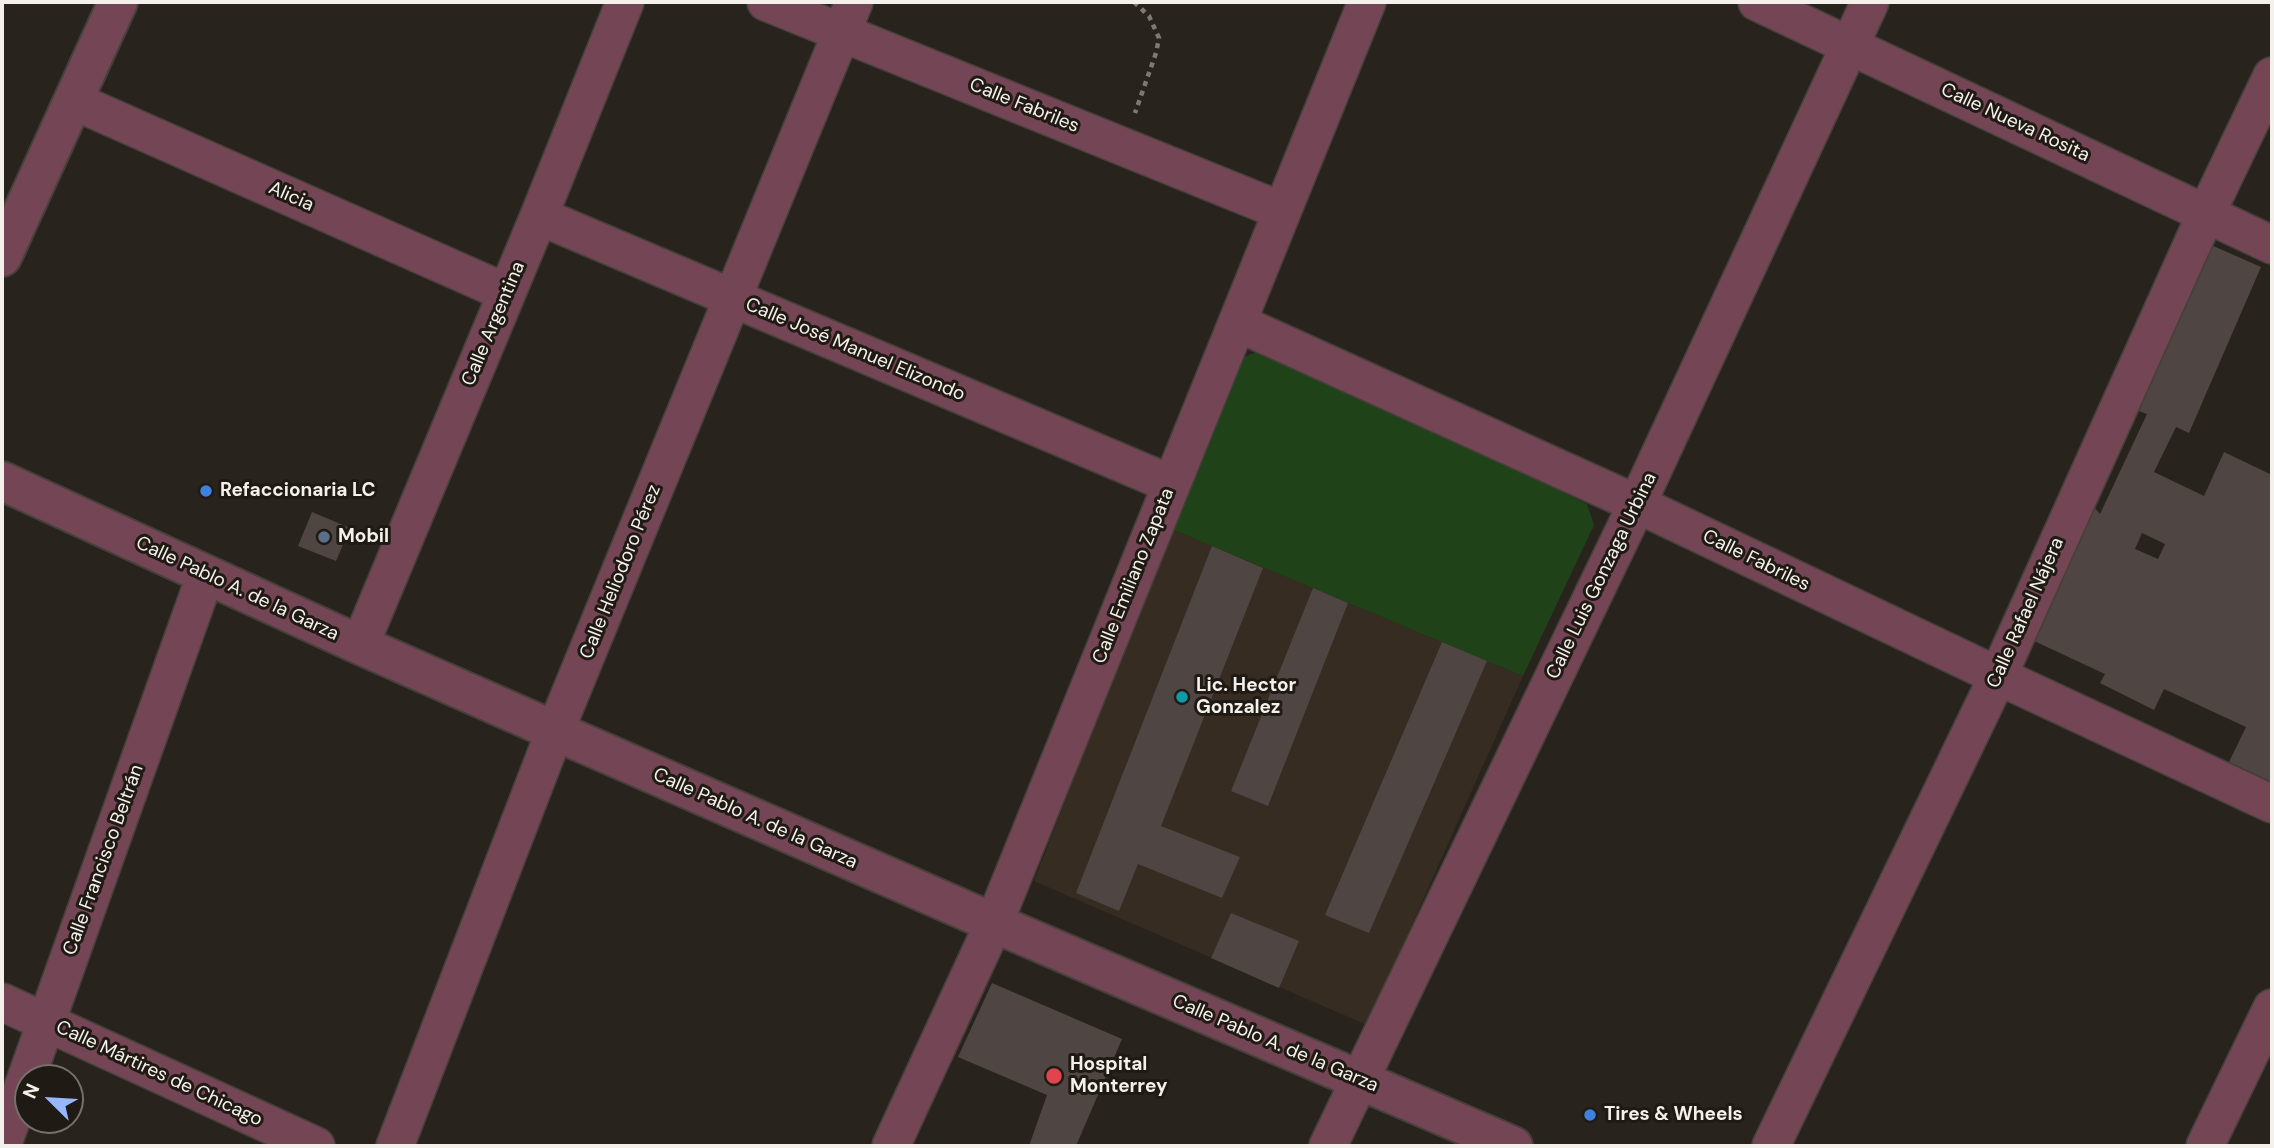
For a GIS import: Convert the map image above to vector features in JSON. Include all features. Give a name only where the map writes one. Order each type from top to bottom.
[{"type":"street","points":[[2,257],[118,2]]},
{"type":"street","name":"Calle Argentina","points":[[360,645],[625,2]]},
{"type":"street","name":"Calle Fabriles","points":[[766,2],[848,17],[1123,147],[1282,211]]},
{"type":"street","name":"Calle Emiliano Zapata","points":[[891,1146],[994,923],[1367,2]]},
{"type":"street","name":"Calle Nueva Rosita","points":[[1757,2],[2272,245]]},
{"type":"street","name":"Calle Luis Gonzaga Urbina","points":[[1328,1146],[1637,504],[1870,2]]},
{"type":"street","name":"Calle Heliodoro Pérez","points":[[395,1146],[555,732],[848,17]]},
{"type":"street","name":"Calle Rafael Nájera","points":[[1771,1146],[1998,676],[2206,214],[2272,76]]},
{"type":"street","name":"Alicia","points":[[74,101],[507,293]]},
{"type":"street","name":"Calle José Manuel Elizondo","points":[[539,216],[1171,484]]},
{"type":"street","name":"Calle Fabriles","points":[[1238,323],[1637,504],[2272,804]]},
{"type":"street","name":"Calle Pablo A. de la Garza","points":[[2,481],[555,732],[1513,1146]]},
{"type":"street","name":"Calle Francisco Beltrán","points":[[2,1146],[206,574]]},
{"type":"street","name":"Calle Mártires de Chicago","points":[[2,1002],[316,1146]]},
{"type":"street","points":[[2206,1146],[2272,1008]]},
{"type":"path","points":[[1123,147],[1159,38],[1149,16],[1134,2]]},
{"type":"shaded area","points":[[1171,529],[1523,676],[1367,1025],[1034,881]]},
{"type":"green space","points":[[1267,347],[1587,504],[1594,525],[1523,676],[1171,529],[1240,359]]},
{"type":"building","points":[[2211,245],[2261,267],[2189,433],[2176,427],[2154,472],[2204,496],[2224,452],[2272,475],[2270,781],[2229,762],[2246,727],[2164,689],[2154,710],[2100,683],[2105,674],[2034,641],[2095,508],[2100,514],[2147,414],[2139,411]],"holes":[[[2142,533],[2165,544],[2158,559],[2135,549]]]},
{"type":"building","name":"Mobil","points":[[312,512],[350,528],[336,561],[298,546]]},
{"type":"building","name":"Lic. Hector Gonzalez","points":[[1212,546],[1263,568],[1161,826],[1240,857],[1222,898],[1138,864],[1119,911],[1076,893]]},
{"type":"building","points":[[1313,588],[1348,603],[1268,806],[1231,791]]},
{"type":"building","points":[[1442,642],[1487,661],[1369,933],[1325,915]]},
{"type":"building","points":[[1231,913],[1299,941],[1279,988],[1211,958]]},
{"type":"building","name":"Hospital Monterrey","points":[[992,983],[1122,1039],[1076,1146],[1029,1146],[1047,1095],[958,1057]]},
{"type":"place","name":"Refaccionaria LC","points":[[206,491]]},
{"type":"place","name":"Mobil","points":[[324,537]]},
{"type":"place","name":"Lic. Hector Gonzalez","points":[[1182,697]]},
{"type":"place","name":"Hospital Monterrey","points":[[1054,1076]]},
{"type":"place","name":"Tires & Wheels","points":[[1590,1115]]}]
